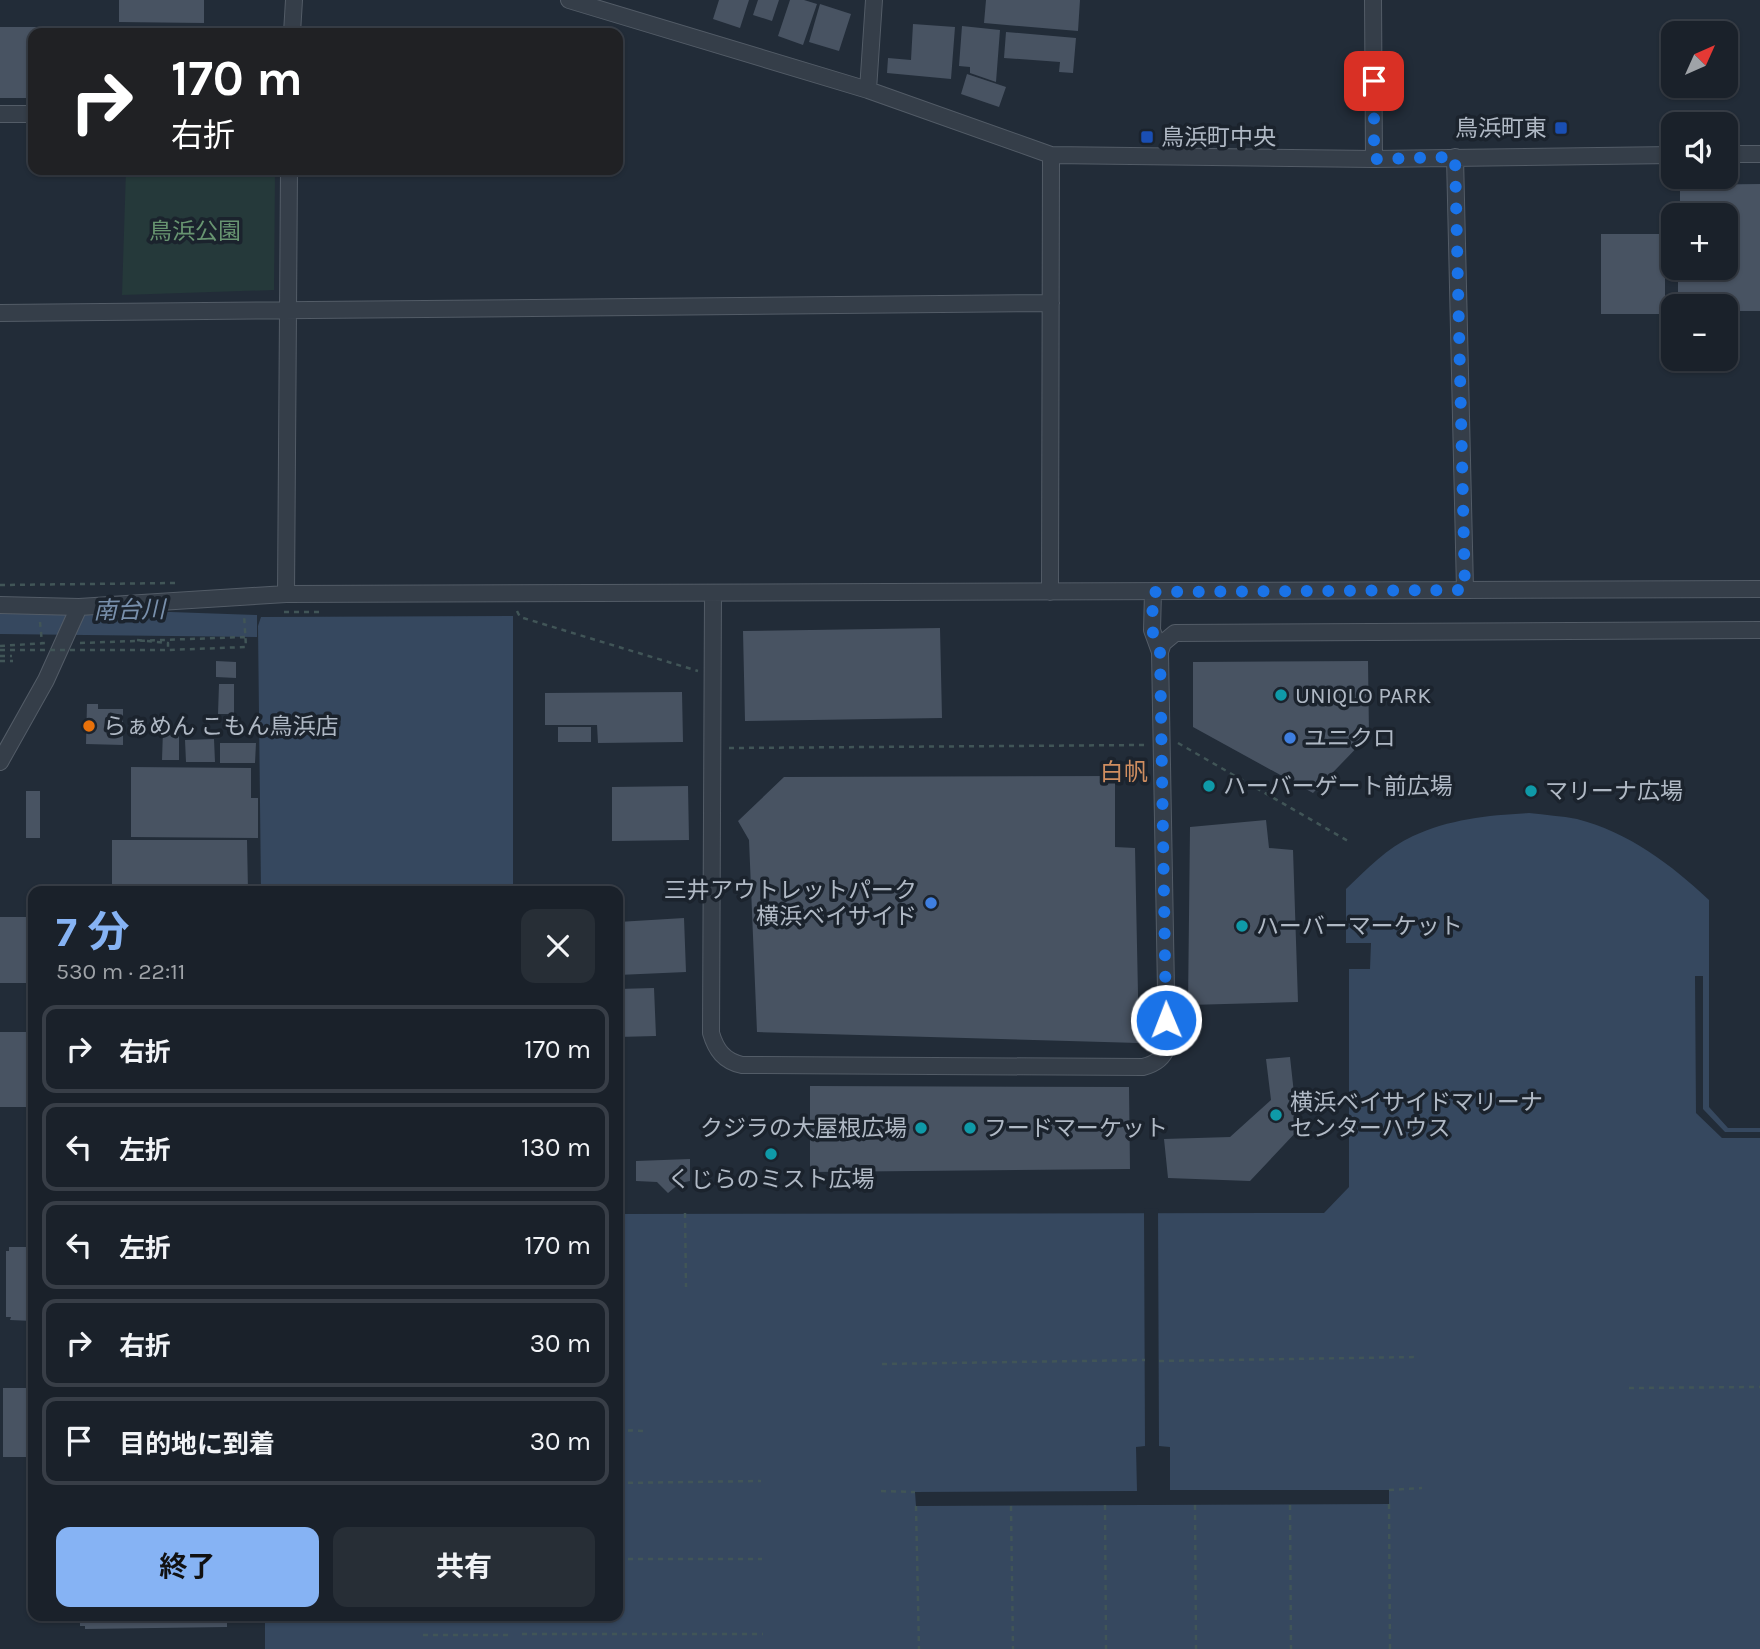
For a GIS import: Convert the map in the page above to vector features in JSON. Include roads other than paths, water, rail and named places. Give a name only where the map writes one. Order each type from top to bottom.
[{"type":"street","points":[[292,28],[294,0]]},
{"type":"street","points":[[569,0],[868,90],[1051,155],[1374,159],[1661,155]]},
{"type":"street","points":[[868,90],[874,0]]},
{"type":"street","points":[[1373,0],[1374,159]]},
{"type":"street","points":[[0,114],[28,114]]},
{"type":"street","points":[[1738,155],[1760,154]]},
{"type":"street","points":[[1050,593],[1051,155]]},
{"type":"street","points":[[1455,157],[1465,590]]},
{"type":"street","points":[[286,594],[289,175]]},
{"type":"street","points":[[0,313],[1051,303]]},
{"type":"street","points":[[0,605],[79,607],[286,594],[1760,589]]},
{"type":"street","points":[[713,594],[711,1032],[714,1045],[724,1057],[742,1065],[1143,1067],[1155,1064],[1167,1046],[1160,652],[1152,630],[1153,592]]},
{"type":"street","points":[[0,762],[46,680],[79,607]]},
{"type":"street","points":[[1160,652],[1163,643],[1175,633],[1760,630]]},
{"type":"water","points":[[0,606],[257,615],[257,637],[0,634]]},
{"type":"water","points":[[513,616],[513,886],[261,886],[258,626],[261,617]]},
{"type":"water","points":[[1529,813],[1577,819],[1614,832],[1664,862],[1709,900],[1709,1107],[1728,1128],[1760,1128],[1760,1649],[265,1649],[265,1621],[623,1621],[623,1214],[1324,1213],[1349,1187],[1349,969],[1370,969],[1371,943],[1346,943],[1346,889],[1395,846],[1413,836],[1441,826],[1499,815]]},
{"type":"place","name":"鳥浜町東","points":[[1561,128]]},
{"type":"place","name":"鳥浜町中央","points":[[1147,137]]},
{"type":"place","name":"UNIQLO PARK","points":[[1281,695]]},
{"type":"place","name":"らぁめん こもん鳥浜店","points":[[89,726]]},
{"type":"place","name":"ユニクロ","points":[[1290,738]]},
{"type":"place","name":"ハーバーゲート前広場","points":[[1209,786]]},
{"type":"place","name":"マリーナ広場","points":[[1531,791]]},
{"type":"place","name":"三井アウトレットパーク 横浜ベイサイド","points":[[931,903]]},
{"type":"place","name":"ハーバーマーケット","points":[[1242,926]]},
{"type":"place","name":"横浜ベイサイドマリーナ センターハウス","points":[[1276,1115]]},
{"type":"place","name":"クジラの大屋根広場","points":[[921,1128]]},
{"type":"place","name":"フードマーケット","points":[[970,1128]]},
{"type":"place","name":"くじらのミスト広場","points":[[771,1154]]},
{"type":"district","name":"白帆","points":[[1124,772]]},
{"type":"park label","name":"鳥浜公園","points":[[195,231]]},
{"type":"water label","name":"南台川","points":[[129,610]]}]
